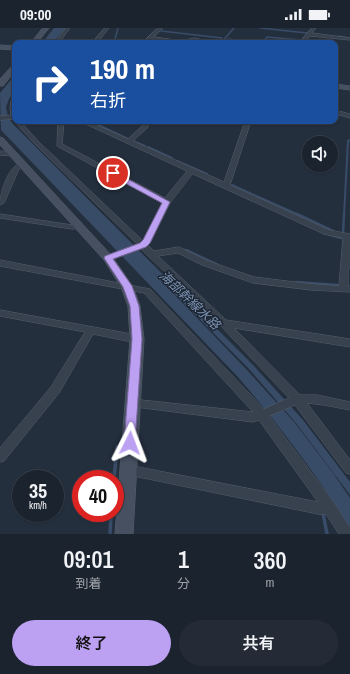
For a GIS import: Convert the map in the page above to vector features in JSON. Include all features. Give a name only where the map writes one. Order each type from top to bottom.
[{"type":"street","points":[[36,40],[46,28]]},
{"type":"street","points":[[59,40],[68,28]]},
{"type":"street","points":[[97,40],[107,28]]},
{"type":"street","points":[[148,40],[161,28]]},
{"type":"street","points":[[304,40],[314,28]]},
{"type":"street","points":[[309,34],[350,39]]},
{"type":"street","points":[[150,38],[163,40]]},
{"type":"street","points":[[189,40],[199,40]]},
{"type":"street","points":[[0,48],[12,48]]},
{"type":"street","points":[[0,84],[12,70]]},
{"type":"street","points":[[338,86],[350,88]]},
{"type":"street","points":[[338,113],[350,116]]},
{"type":"street","points":[[0,118],[12,116]]},
{"type":"street","points":[[21,124],[37,143],[141,246],[152,254],[223,323],[295,401],[350,468]]},
{"type":"street","points":[[61,124],[59,145],[166,202]]},
{"type":"street","points":[[90,124],[327,232],[348,236],[348,264],[344,270],[346,289],[267,283],[253,280],[206,263],[179,250],[152,254]]},
{"type":"street","points":[[129,141],[146,124]]},
{"type":"street","points":[[226,186],[247,124]]},
{"type":"street","points":[[0,140],[80,226],[114,256],[134,306],[137,339],[124,534]]},
{"type":"street","points":[[0,153],[12,154]]},
{"type":"street","points":[[0,203],[16,168],[22,164]]},
{"type":"street","points":[[114,256],[141,246],[147,241],[166,202],[192,170]]},
{"type":"street","points":[[0,216],[72,227],[80,226]]},
{"type":"street","points":[[0,263],[147,291],[264,414],[347,532]]},
{"type":"street","points":[[0,313],[137,339]]},
{"type":"street","points":[[223,323],[350,343]]},
{"type":"street","points":[[0,457],[55,390],[91,330]]},
{"type":"street","points":[[132,402],[253,417],[295,401],[318,400],[350,406]]},
{"type":"street","points":[[128,470],[318,508],[330,508]]},
{"type":"water","points":[[54,28],[65,28],[55,40],[44,40]]},
{"type":"water","points":[[12,79],[12,95],[6,107],[8,117],[12,124],[253,365],[303,420],[350,482],[350,495],[296,423],[249,369],[148,267],[247,370],[295,423],[350,498],[350,527],[297,450],[238,377],[1,130],[0,93]]},
{"type":"waterway","points":[[115,40],[118,28]]},
{"type":"waterway","points":[[224,40],[234,28]]},
{"type":"waterway","points":[[260,28],[307,33]]},
{"type":"waterway","points":[[161,31],[222,38]]},
{"type":"waterway","points":[[338,36],[350,38]]},
{"type":"waterway","points":[[264,40],[267,37],[300,40]]},
{"type":"waterway","points":[[228,39],[236,40]]},
{"type":"waterway","points":[[96,124],[128,139]]},
{"type":"waterway","points":[[344,215],[348,141],[350,140]]},
{"type":"waterway","points":[[133,141],[145,146]]},
{"type":"waterway","points":[[148,147],[172,158]]},
{"type":"waterway","points":[[177,161],[207,174]]},
{"type":"waterway","points":[[232,185],[299,215]]},
{"type":"waterway","points":[[297,214],[333,231]]},
{"type":"waterway","points":[[343,233],[344,214]]},
{"type":"waterway","points":[[324,233],[341,238]]},
{"type":"waterway","points":[[186,250],[218,265]]},
{"type":"waterway","points":[[296,282],[338,285]]},
{"type":"waterway","points":[[115,470],[117,447]]},
{"type":"waterway","points":[[323,513],[327,534]]},
{"type":"waterway","points":[[110,534],[111,522]]},
{"type":"route","points":[[113,173],[166,202],[147,241],[143,245],[108,258],[127,286],[134,306],[137,339],[130,443]]},
{"type":"water label","name":"海部幹線水路","points":[[190,300]]}]
